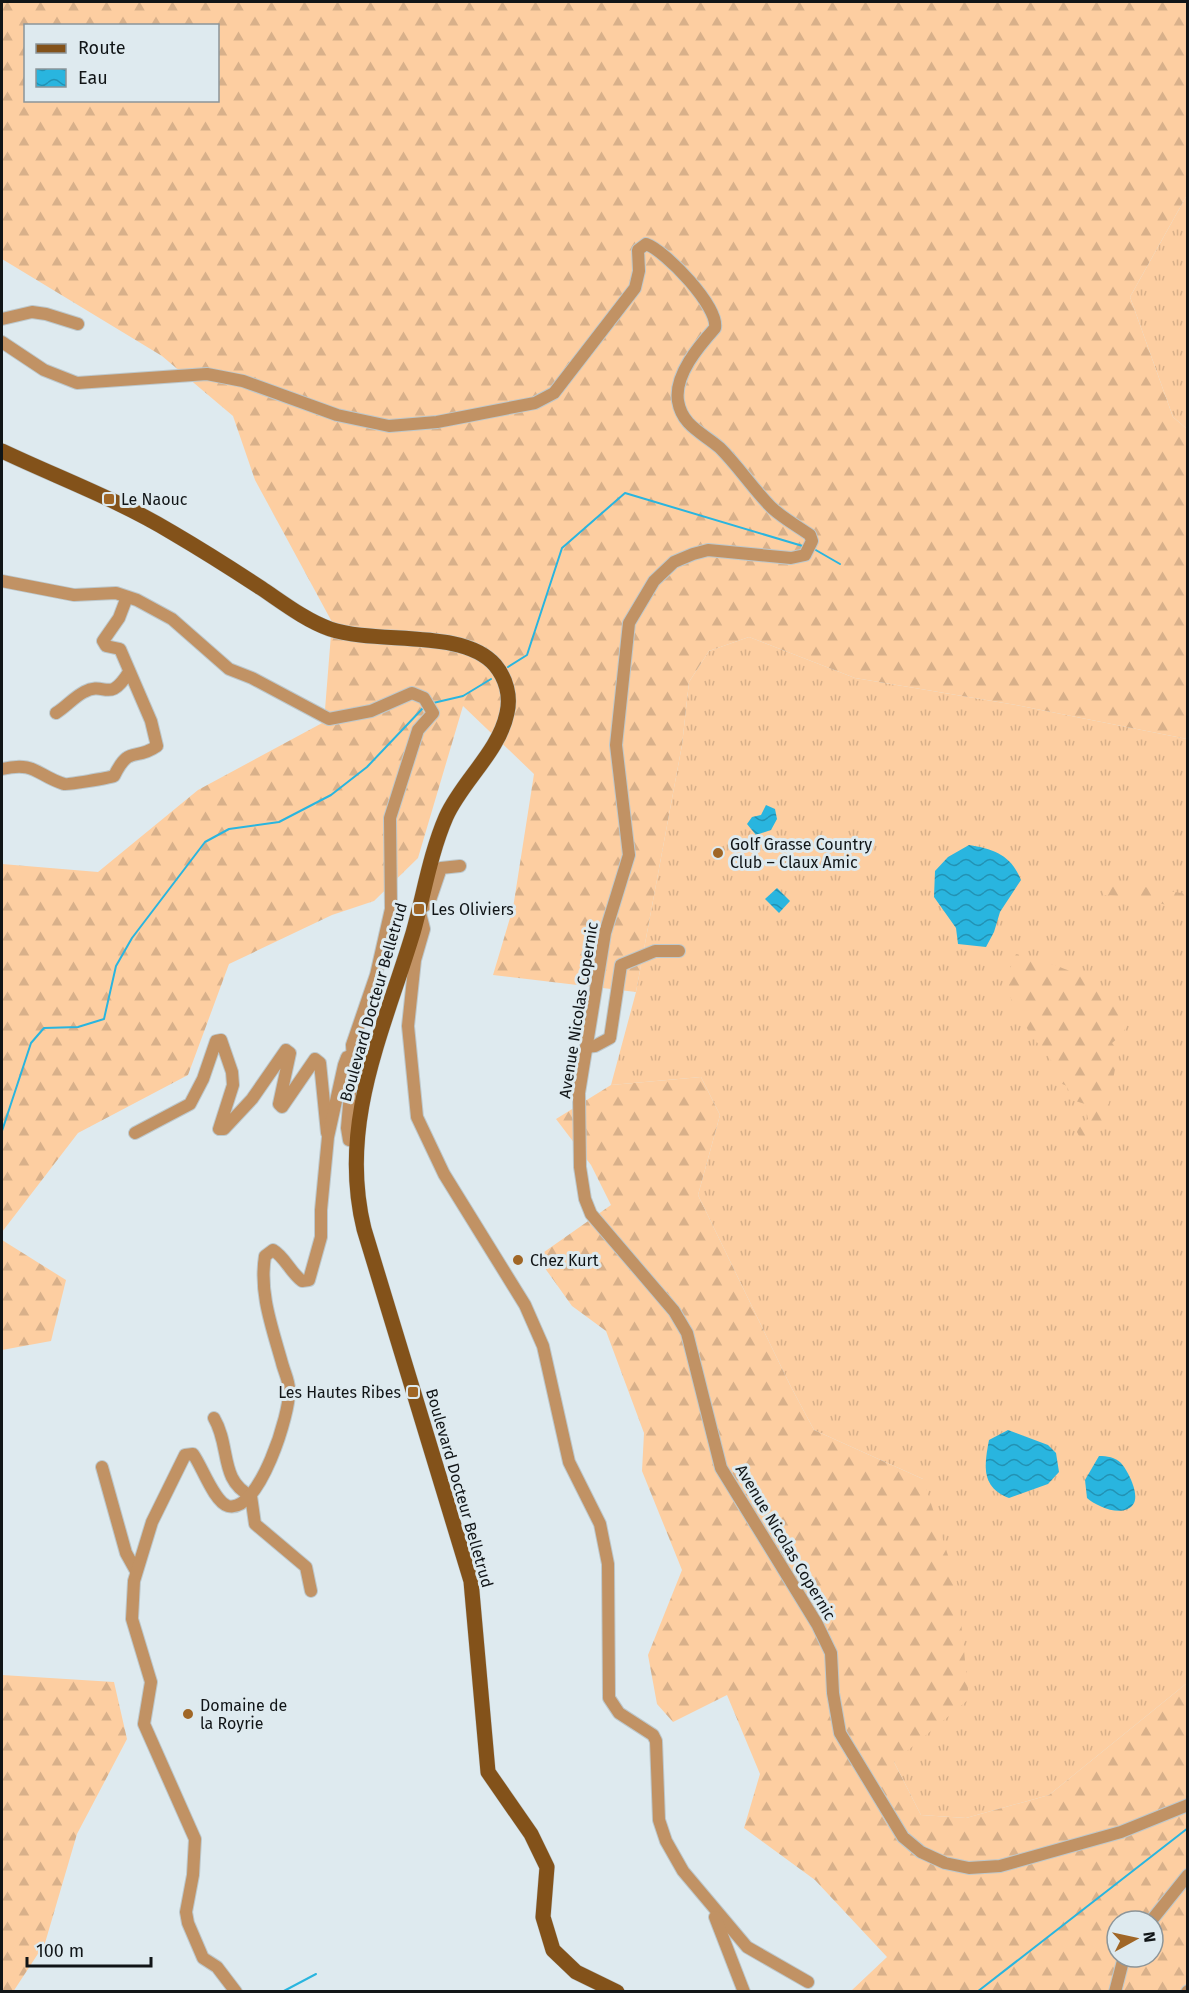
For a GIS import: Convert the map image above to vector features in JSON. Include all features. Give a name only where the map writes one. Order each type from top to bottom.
[{"type":"main road","name":"Boulevard Docteur Belletrud","points":[[2,451],[137,512],[321,626],[366,637],[469,646],[494,664],[503,676],[509,696],[504,726],[448,813],[431,860],[419,909],[363,1094],[356,1142],[356,1187],[364,1229],[471,1581],[488,1772],[531,1834],[547,1867],[543,1917],[553,1950],[576,1972],[616,1992]]},
{"type":"street","name":"Avenue Nicolas Copernic","points":[[2,342],[44,370],[77,383],[207,374],[243,381],[337,415],[369,423],[406,425],[437,422],[535,403],[554,393],[636,288],[639,271],[638,250],[646,244],[657,248],[670,260],[712,312],[715,328],[698,347],[681,381],[677,398],[681,414],[719,448],[774,510],[810,535],[808,550],[791,558],[708,550],[674,562],[654,581],[629,623],[616,745],[629,855],[605,933],[579,1093],[580,1167],[586,1204],[591,1214],[674,1311],[687,1333],[722,1468],[818,1624],[831,1653],[833,1692],[840,1733],[903,1837],[921,1852],[945,1863],[969,1868],[1000,1866],[1121,1832],[1188,1805]]},
{"type":"street","points":[[2,319],[32,312],[78,324]]},
{"type":"street","points":[[2,581],[74,595],[116,593],[127,597],[172,619],[230,669],[252,678],[329,719],[371,711],[412,693],[424,698],[433,713],[418,730],[390,818],[391,909],[376,975],[352,1045],[353,1060],[347,1128],[349,1140],[356,1142]]},
{"type":"street","points":[[2,768],[30,766],[65,785],[75,784],[114,776],[122,759],[130,754],[145,754],[157,746],[151,721],[120,649],[106,646],[102,641],[119,618],[127,597]]},
{"type":"street","points":[[56,713],[83,692],[91,689],[110,691],[117,688],[129,672]]},
{"type":"street","points":[[460,866],[441,868],[429,903],[419,909],[424,929],[416,960],[408,1026],[417,1117],[444,1174],[525,1305],[543,1346],[569,1462],[591,1503],[605,1545],[608,1564],[609,1698],[619,1713],[653,1735],[658,1746],[656,1792],[659,1820],[666,1841],[683,1871],[747,1947],[808,1982]]},
{"type":"street","points":[[586,1047],[595,1046],[610,1038],[621,965],[655,951],[679,951]]},
{"type":"street","points":[[135,1133],[190,1104],[203,1079],[216,1041],[221,1040],[232,1072],[233,1085],[219,1130],[224,1129],[252,1099],[286,1050],[290,1053],[289,1066],[279,1104],[282,1107],[315,1059],[320,1063],[328,1137]]},
{"type":"street","points":[[236,1992],[217,1967],[203,1958],[188,1923],[186,1912],[193,1875],[195,1839],[144,1724],[151,1682],[132,1619],[136,1571],[152,1522],[185,1455],[193,1454],[221,1501],[228,1506],[238,1506],[251,1496],[260,1485],[262,1473],[272,1463],[290,1390],[264,1298],[262,1275],[265,1256],[273,1250],[279,1254],[292,1274],[302,1281],[309,1280],[321,1237],[321,1210],[328,1137],[344,1065],[347,1057],[351,1056]]},
{"type":"street","points":[[214,1419],[226,1450],[229,1474],[239,1489],[251,1496]]},
{"type":"street","points":[[102,1467],[126,1553],[136,1571]]},
{"type":"street","points":[[251,1496],[255,1524],[306,1566],[311,1591]]},
{"type":"street","points":[[1161,1909],[1188,1875]]},
{"type":"street","points":[[713,1906],[713,1912],[722,1929],[744,1992]]},
{"type":"street","points":[[1115,1992],[1121,1969]]},
{"type":"green space","points":[[2,2],[1187,2],[1187,195],[1130,297],[1173,417],[1187,429],[1187,739],[1016,705],[855,678],[749,637],[709,651],[689,682],[682,745],[636,992],[493,975],[513,908],[534,774],[463,706],[418,858],[374,901],[332,915],[229,964],[188,1075],[78,1133],[2,1232],[2,864],[98,872],[198,790],[324,722],[332,622],[255,480],[233,416],[162,356],[2,259]]},
{"type":"green space","points":[[1187,195],[1187,429],[1173,417],[1130,297]]},
{"type":"green space","name":"Golf Grasse Country Club – Claux Amic","points":[[749,637],[855,678],[1016,705],[1187,739],[1187,1683],[1049,1795],[966,1818],[921,1815],[894,1762],[923,1479],[814,1430],[698,1195],[720,1115],[701,1077],[611,1085],[636,992],[682,745],[689,682],[709,651]]},
{"type":"green space","points":[[1139,886],[1187,894],[1187,902],[1176,908],[1143,898],[1104,895],[1103,888]]},
{"type":"green space","points":[[1016,954],[1043,961],[1091,981],[1116,998],[1123,1008],[1125,1032],[1112,1043],[1120,1053],[1108,1109],[1098,1128],[1081,1140],[1076,1130],[1088,1119],[1085,1104],[1069,1099],[1067,1086],[1060,1083],[1053,1063],[1029,1032],[1009,995],[1006,978]]},
{"type":"green space","points":[[701,1077],[720,1115],[698,1195],[814,1430],[923,1479],[957,1583],[969,1699],[894,1762],[921,1815],[966,1818],[1049,1795],[1187,1683],[1187,1991],[851,1991],[887,1957],[815,1880],[744,1828],[760,1774],[727,1695],[673,1722],[657,1704],[648,1655],[682,1570],[642,1471],[644,1433],[606,1331],[572,1306],[537,1257],[611,1205],[591,1165],[556,1119],[611,1085]]},
{"type":"green space","points":[[2,1240],[66,1280],[51,1341],[2,1350]]},
{"type":"green space","points":[[2,1675],[114,1682],[127,1739],[77,1834],[45,1943],[13,1992],[2,1991]]},
{"type":"water","points":[[766,805],[775,809],[777,819],[771,830],[756,835],[747,824],[752,817],[761,815]]},
{"type":"water","points":[[969,845],[994,851],[1007,859],[1021,880],[1000,912],[994,932],[986,947],[958,944],[956,928],[934,897],[935,871],[948,857]]},
{"type":"water","points":[[777,888],[790,901],[779,913],[765,899]]},
{"type":"water","points":[[1008,1430],[1048,1445],[1056,1453],[1059,1472],[1048,1484],[1009,1498],[993,1488],[989,1482],[986,1467],[989,1440]]},
{"type":"water","points":[[1099,1456],[1116,1459],[1127,1471],[1135,1494],[1134,1503],[1130,1508],[1111,1510],[1087,1498],[1085,1480]]},
{"type":"waterway","points":[[508,667],[527,655],[562,548],[625,493],[806,547]]},
{"type":"waterway","points":[[814,549],[840,564]]},
{"type":"waterway","points":[[433,703],[463,696],[491,679]]},
{"type":"waterway","points":[[2,1131],[31,1043],[44,1028],[78,1027],[104,1019],[116,966],[132,938],[205,842],[229,829],[279,822],[331,795],[367,767],[423,708]]},
{"type":"waterway","points":[[977,1992],[1188,1828]]},
{"type":"waterway","points":[[282,1992],[316,1974]]},
{"type":"place","name":"Le Naouc","points":[[109,499]]},
{"type":"place","name":"Golf Grasse Country Club – Claux Amic","points":[[718,853]]},
{"type":"place","name":"Les Oliviers","points":[[419,909]]},
{"type":"place","name":"Chez Kurt","points":[[518,1260]]},
{"type":"place","name":"Les Hautes Ribes","points":[[413,1392]]},
{"type":"place","name":"Domaine de la Royrie","points":[[188,1714]]}]
